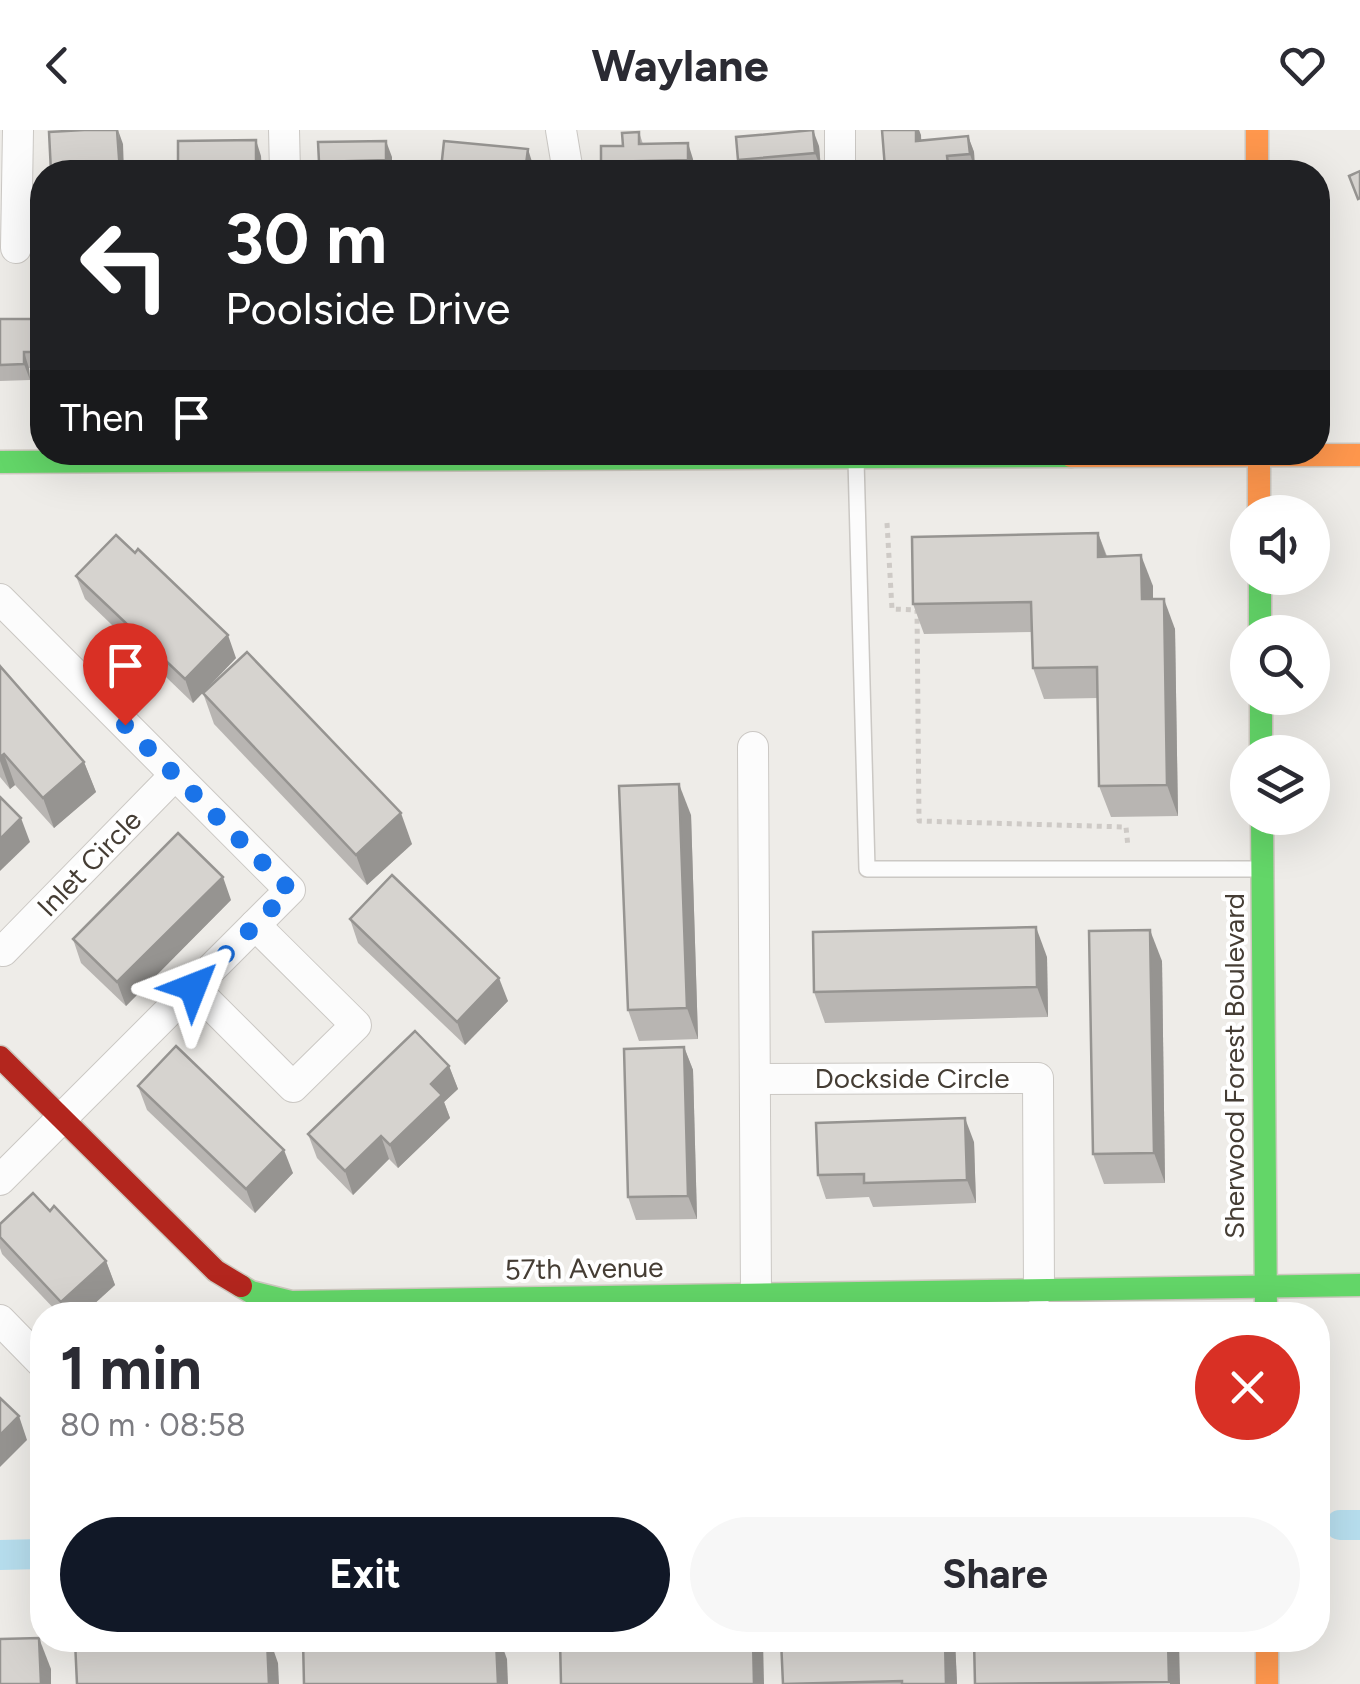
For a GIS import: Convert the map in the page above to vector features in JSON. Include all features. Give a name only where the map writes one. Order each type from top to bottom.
[{"type":"street","points":[[16,248],[18,130]]},
{"type":"street","points":[[284,130],[285,160]]},
{"type":"street","points":[[561,130],[566,160]]},
{"type":"street","points":[[840,130],[840,160]]},
{"type":"street","points":[[1256,130],[1257,160]]},
{"type":"street","points":[[1330,455],[1360,455]]},
{"type":"street","points":[[0,462],[30,462]]},
{"type":"street","points":[[1259,465],[1260,495]]},
{"type":"street","points":[[0,599],[290,890],[0,1180]]},
{"type":"street","points":[[753,747],[756,1295]]},
{"type":"street","name":"Inlet Circle","points":[[3,951],[175,775]]},
{"type":"street","name":"Sherwood Forest Boulevard","points":[[1262,835],[1266,1302]]},
{"type":"street","points":[[193,987],[294,1088],[356,1025],[255,925]]},
{"type":"street","name":"57th Avenue","points":[[0,1057],[216,1272],[252,1292],[304,1302]]},
{"type":"street","name":"Dockside Circle","points":[[754,1079],[1038,1078],[1039,1290]]},
{"type":"street","name":"57th Avenue","points":[[368,1302],[1360,1284]]},
{"type":"street","points":[[0,1320],[30,1351]]},
{"type":"street","points":[[1267,1652],[1267,1684]]},
{"type":"lane","points":[[856,465],[867,869],[1262,869]]},
{"type":"path","points":[[886,523],[892,609],[917,610],[918,821],[1126,828],[1128,848],[1145,848]]},
{"type":"building","points":[[117,130],[119,160],[50,160],[49,132]]},
{"type":"building","points":[[813,130],[815,153],[738,160],[736,137]]},
{"type":"building","points":[[882,130],[916,130],[916,141],[968,136],[970,154],[947,156],[948,160],[884,160]]},
{"type":"building","points":[[639,132],[639,144],[688,143],[688,160],[601,160],[601,146],[623,146],[622,133]]},
{"type":"building","points":[[256,140],[256,160],[178,160],[178,141]]},
{"type":"building","points":[[386,141],[386,160],[319,160],[318,142]]},
{"type":"building","points":[[444,141],[528,149],[527,160],[442,160]]},
{"type":"building","points":[[1360,171],[1360,198],[1358,199],[1349,176]]},
{"type":"building","points":[[0,319],[30,319],[30,352],[24,352],[24,364],[0,365]]},
{"type":"building","points":[[1098,533],[1098,557],[1141,555],[1142,599],[1164,599],[1167,785],[1099,786],[1097,667],[1033,668],[1031,602],[913,604],[912,537]]},
{"type":"building","points":[[116,535],[135,553],[138,549],[228,635],[185,679],[76,576]]},
{"type":"building","points":[[247,652],[401,813],[356,855],[203,693]]},
{"type":"building","points":[[0,666],[84,762],[43,798],[4,754],[0,757]]},
{"type":"building","points":[[679,784],[687,1008],[628,1010],[619,786]]},
{"type":"building","points":[[0,797],[21,818],[0,839]]},
{"type":"building","points":[[178,833],[223,877],[117,982],[73,939]]},
{"type":"building","points":[[392,875],[499,978],[457,1022],[350,919]]},
{"type":"building","points":[[1036,927],[1037,987],[814,992],[813,932]]},
{"type":"building","points":[[1150,930],[1154,1153],[1093,1154],[1089,931]]},
{"type":"building","points":[[415,1031],[449,1066],[431,1084],[442,1095],[390,1145],[381,1136],[345,1171],[308,1134]]},
{"type":"building","points":[[176,1046],[284,1150],[246,1189],[138,1086]]},
{"type":"building","points":[[684,1047],[688,1196],[628,1197],[624,1049]]},
{"type":"building","points":[[965,1118],[967,1180],[864,1183],[864,1174],[818,1175],[816,1123]]},
{"type":"building","points":[[33,1193],[50,1211],[54,1206],[106,1261],[61,1302],[0,1237],[0,1224]]},
{"type":"building","points":[[0,1398],[19,1416],[0,1435]]},
{"type":"building","points":[[30,1638],[30,1652],[40,1652],[41,1684],[0,1684],[0,1639]]},
{"type":"building","points":[[76,1652],[268,1652],[269,1684],[77,1684]]},
{"type":"building","points":[[303,1652],[497,1652],[498,1684],[304,1684]]},
{"type":"building","points":[[560,1652],[753,1652],[754,1684],[561,1684]]},
{"type":"building","points":[[782,1652],[945,1652],[946,1684],[783,1684]]},
{"type":"building","points":[[974,1652],[1168,1652],[1169,1682],[975,1684]]},
{"type":"waterway","points":[[1340,1525],[1360,1525]]},
{"type":"waterway","points":[[0,1555],[30,1554]]},
{"type":"traffic: fast","points":[[0,462],[30,462]]},
{"type":"traffic: fast","points":[[1260,595],[1260,615]]},
{"type":"traffic: fast","points":[[1261,715],[1261,735]]},
{"type":"traffic: fast","points":[[1262,835],[1266,1302]]},
{"type":"traffic: fast","points":[[241,1286],[291,1302],[1360,1285]]},
{"type":"traffic: slow","points":[[1257,130],[1257,160]]},
{"type":"traffic: slow","points":[[1330,455],[1360,455]]},
{"type":"traffic: slow","points":[[1259,465],[1259,495]]},
{"type":"traffic: slow","points":[[1267,1652],[1267,1684]]},
{"type":"traffic: jam","points":[[0,1057],[216,1271],[241,1286]]},
{"type":"route","points":[[125,725],[290,890],[193,987]]}]
